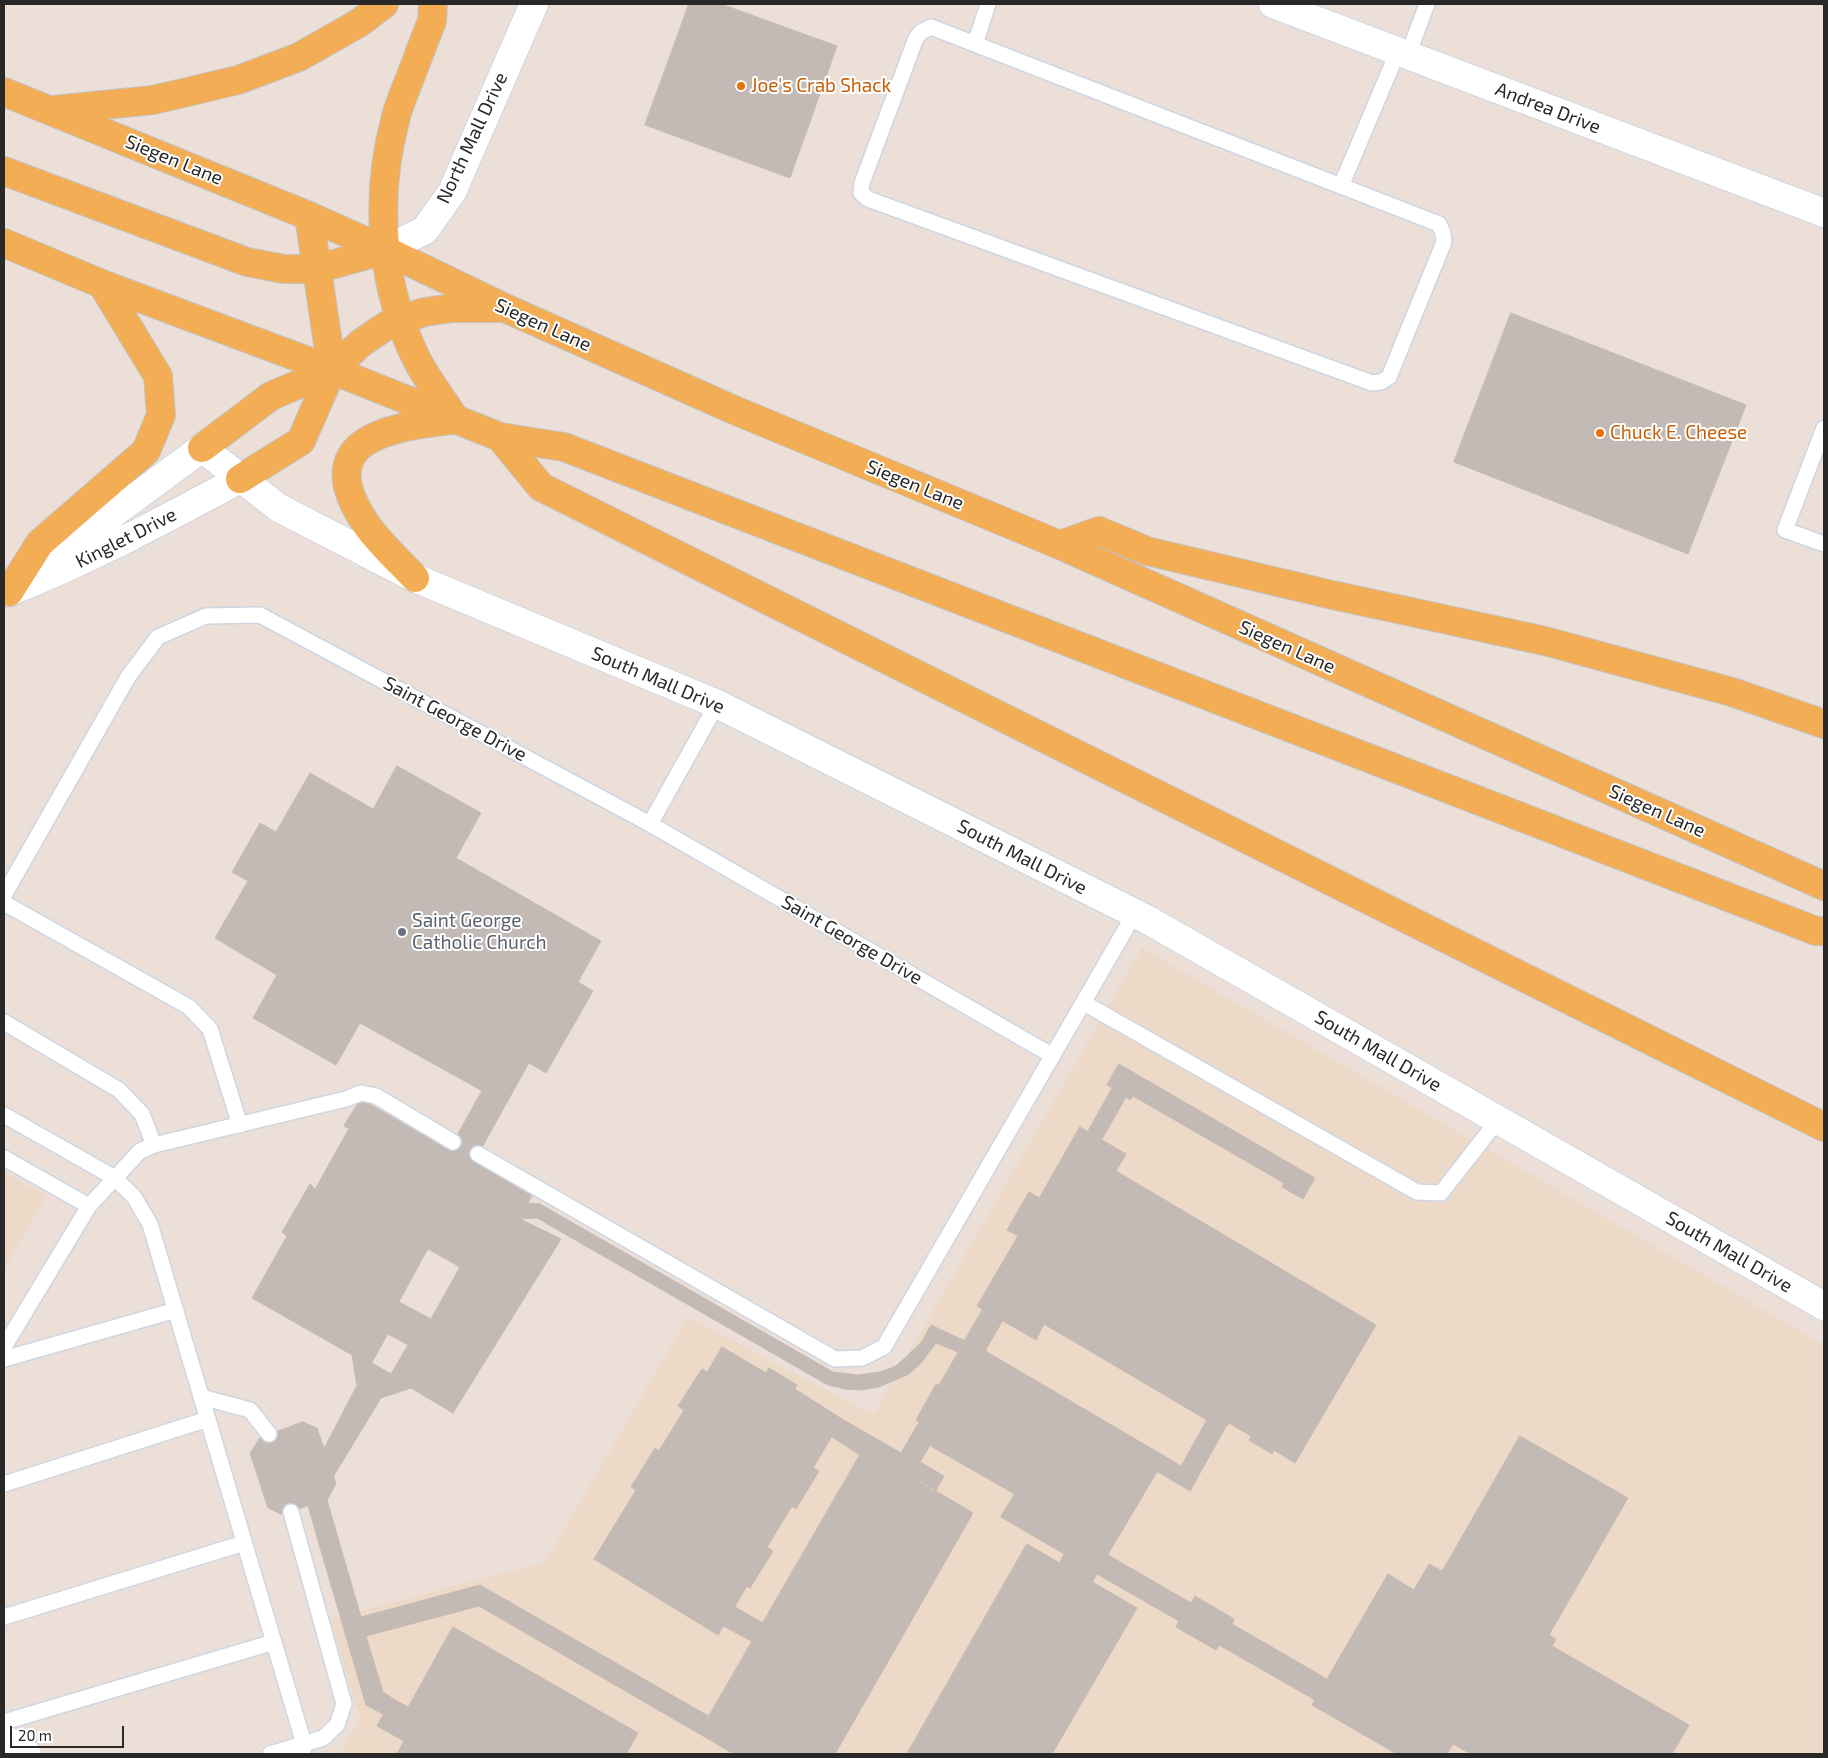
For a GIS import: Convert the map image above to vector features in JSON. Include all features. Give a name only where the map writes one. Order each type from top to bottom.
[{"type":"main road","points":[[50,110],[153,100],[238,80],[299,57],[360,23],[384,4]]},
{"type":"main road","points":[[433,4],[432,21],[395,120],[385,171],[383,212],[385,250],[392,290],[401,320],[418,362],[455,419]]},
{"type":"main road","name":"Siegen Lane","points":[[4,92],[309,216],[385,250],[505,308],[734,410],[1060,545],[1824,886]]},
{"type":"main road","points":[[4,171],[247,262],[284,269],[316,269],[385,250]]},
{"type":"main road","points":[[240,479],[301,442],[332,370],[309,216]]},
{"type":"main road","points":[[4,243],[102,284],[332,370],[500,437],[564,447],[1816,931],[1824,931]]},
{"type":"main road","points":[[6,594],[40,543],[146,451],[161,415],[158,376],[102,284]]},
{"type":"main road","points":[[202,448],[271,396],[332,370],[361,343],[390,324],[424,312],[453,308],[505,308]]},
{"type":"main road","points":[[415,578],[367,526],[356,508],[349,487],[349,461],[356,448],[369,439],[391,429],[412,424],[455,419]]},
{"type":"main road","points":[[500,437],[541,487],[1824,1127]]},
{"type":"main road","points":[[1060,545],[1099,531],[1148,551],[1328,594],[1545,641],[1732,692],[1824,724]]},
{"type":"street","name":"North Mall Drive","points":[[385,250],[425,230],[452,192],[534,4]]},
{"type":"street","name":"Andrea Drive","points":[[1273,4],[1824,213]]},
{"type":"street","name":"Kinglet Drive","points":[[6,594],[91,528],[202,448]]},
{"type":"street","name":"South Mall Drive","points":[[202,448],[279,508],[415,578],[717,704],[1135,914],[1824,1306]]},
{"type":"street","name":"Kinglet Drive","points":[[6,594],[112,547],[240,479]]},
{"type":"street","points":[[4,1739],[27,1754]]},
{"type":"lane","points":[[975,44],[988,4]]},
{"type":"lane","points":[[1341,186],[1427,4]]},
{"type":"lane","points":[[931,27],[975,44],[1439,224],[1444,242],[1389,377],[1381,382],[1372,383],[868,199],[860,193],[862,183],[916,38],[921,32],[931,27]]},
{"type":"lane","points":[[1824,428],[1785,530],[1824,544]]},
{"type":"lane","name":"Saint George Drive","points":[[4,895],[128,677],[158,637],[206,616],[260,615],[650,824],[1053,1056]]},
{"type":"lane","points":[[650,824],[717,704]]},
{"type":"lane","points":[[4,903],[189,1007],[210,1029],[240,1125]]},
{"type":"lane","points":[[478,1154],[835,1359],[862,1358],[884,1347],[1135,914]]},
{"type":"lane","points":[[1084,1003],[1417,1192],[1441,1193],[1498,1120]]},
{"type":"lane","points":[[4,1022],[119,1090],[142,1114],[154,1145]]},
{"type":"lane","points":[[4,1347],[89,1206],[140,1151],[154,1145],[346,1099],[361,1093],[376,1096],[453,1142]]},
{"type":"lane","points":[[4,1115],[115,1178],[134,1197],[150,1224],[274,1642],[303,1749]]},
{"type":"lane","points":[[4,1158],[89,1206]]},
{"type":"lane","points":[[4,1359],[176,1310]]},
{"type":"lane","points":[[201,1397],[250,1410],[269,1434]]},
{"type":"lane","points":[[4,1484],[208,1419]]},
{"type":"lane","points":[[270,1754],[303,1749],[323,1738],[337,1725],[344,1704],[291,1512]]},
{"type":"lane","points":[[4,1617],[244,1543]]},
{"type":"lane","points":[[4,1722],[274,1642]]},
{"type":"shaded area","points":[[1142,948],[1824,1345],[1824,1754],[340,1754],[360,1719],[331,1619],[545,1562],[688,1317],[873,1415]]},
{"type":"shaded area","points":[[4,1172],[46,1196],[4,1270]]},
{"type":"building","name":"Joe's Crab Shack","points":[[689,4],[721,4],[837,46],[790,178],[645,125]]},
{"type":"building","name":"Chuck E. Cheese","points":[[1511,313],[1746,405],[1688,554],[1454,462]]},
{"type":"building","name":"Saint George Catholic Church","points":[[397,766],[481,813],[456,858],[601,941],[578,982],[593,991],[546,1073],[529,1063],[506,1104],[360,1023],[336,1065],[253,1018],[277,975],[215,938],[248,881],[232,872],[260,823],[276,832],[310,773],[373,809]]},
{"type":"building","points":[[1119,1064],[1315,1178],[1303,1199],[1282,1187],[1284,1183],[1133,1096],[1130,1100],[1126,1097],[1102,1139],[1088,1131],[1112,1088],[1107,1085]]},
{"type":"building","points":[[482,1091],[506,1104],[474,1162],[461,1181],[437,1167],[449,1150]]},
{"type":"building","points":[[361,1099],[449,1150],[437,1167],[461,1181],[474,1162],[532,1196],[528,1203],[540,1204],[833,1372],[857,1375],[880,1372],[896,1366],[921,1343],[931,1325],[965,1341],[958,1352],[936,1343],[921,1363],[909,1374],[879,1387],[862,1390],[828,1385],[537,1218],[520,1219],[518,1223],[344,1126]]},
{"type":"building","points":[[1080,1127],[1126,1154],[1116,1171],[1376,1325],[1295,1463],[1274,1450],[1272,1454],[1249,1440],[1251,1436],[1229,1423],[1224,1430],[1044,1324],[1036,1340],[977,1306],[1018,1236],[1007,1230],[1029,1192],[1039,1198]]},
{"type":"building","points":[[349,1129],[518,1223],[520,1219],[561,1239],[453,1413],[411,1388],[381,1398],[357,1386],[352,1355],[252,1298],[287,1236],[282,1232],[310,1184],[315,1189]],"holes":[[[428,1249],[460,1267],[431,1319],[399,1302]],[[388,1334],[408,1345],[391,1374],[372,1363]]]},
{"type":"building","points":[[983,1309],[1003,1320],[985,1351],[982,1349],[955,1395],[939,1386]]},
{"type":"building","points":[[722,1347],[766,1373],[769,1368],[797,1385],[795,1389],[842,1419],[813,1468],[819,1471],[796,1509],[792,1506],[767,1547],[773,1551],[750,1588],[747,1586],[718,1635],[594,1559],[636,1490],[631,1487],[655,1448],[659,1451],[684,1410],[678,1406],[702,1369],[707,1372]]},
{"type":"building","points":[[982,1349],[1166,1457],[1111,1549],[927,1444],[934,1432],[916,1420],[936,1384],[955,1395]]},
{"type":"building","points":[[357,1386],[381,1398],[333,1477],[324,1449]]},
{"type":"building","points":[[842,1419],[901,1453],[919,1422],[934,1432],[927,1444],[930,1445],[920,1462],[944,1476],[935,1492],[864,1448],[860,1455],[832,1437]]},
{"type":"building","points":[[1207,1420],[1224,1430],[1190,1491],[1158,1472],[1166,1457],[1181,1466]]},
{"type":"building","points":[[303,1422],[317,1428],[336,1484],[327,1500],[281,1514],[268,1508],[250,1453],[260,1438]]},
{"type":"building","points":[[1520,1436],[1628,1498],[1549,1635],[1556,1639],[1552,1646],[1689,1725],[1672,1754],[1471,1754],[1453,1744],[1447,1754],[1397,1754],[1312,1705],[1388,1574],[1414,1590],[1429,1564],[1442,1571]]},
{"type":"building","points":[[864,1448],[973,1513],[835,1754],[760,1754],[705,1723]]},
{"type":"building","points":[[1015,1494],[1111,1549],[1108,1555],[1191,1603],[1195,1596],[1234,1619],[1232,1624],[1327,1679],[1315,1700],[1219,1645],[1216,1650],[1176,1627],[1179,1621],[1097,1574],[1092,1582],[1060,1562],[1064,1554],[1001,1517]]},
{"type":"building","points":[[327,1500],[361,1617],[480,1585],[710,1717],[705,1723],[760,1754],[734,1754],[479,1606],[366,1636],[383,1692],[392,1698],[383,1714],[366,1705],[308,1506]]},
{"type":"building","points":[[1027,1544],[1137,1608],[1052,1754],[907,1754]]},
{"type":"building","points":[[735,1607],[763,1623],[753,1642],[723,1626]]},
{"type":"building","points":[[453,1627],[638,1733],[626,1754],[397,1754],[404,1741],[377,1726],[392,1698],[408,1707]]},
{"type":"place","name":"Joe's Crab Shack","points":[[741,86]]},
{"type":"place","name":"Chuck E. Cheese","points":[[1600,433]]},
{"type":"place","name":"Saint George Catholic Church","points":[[402,932]]}]
